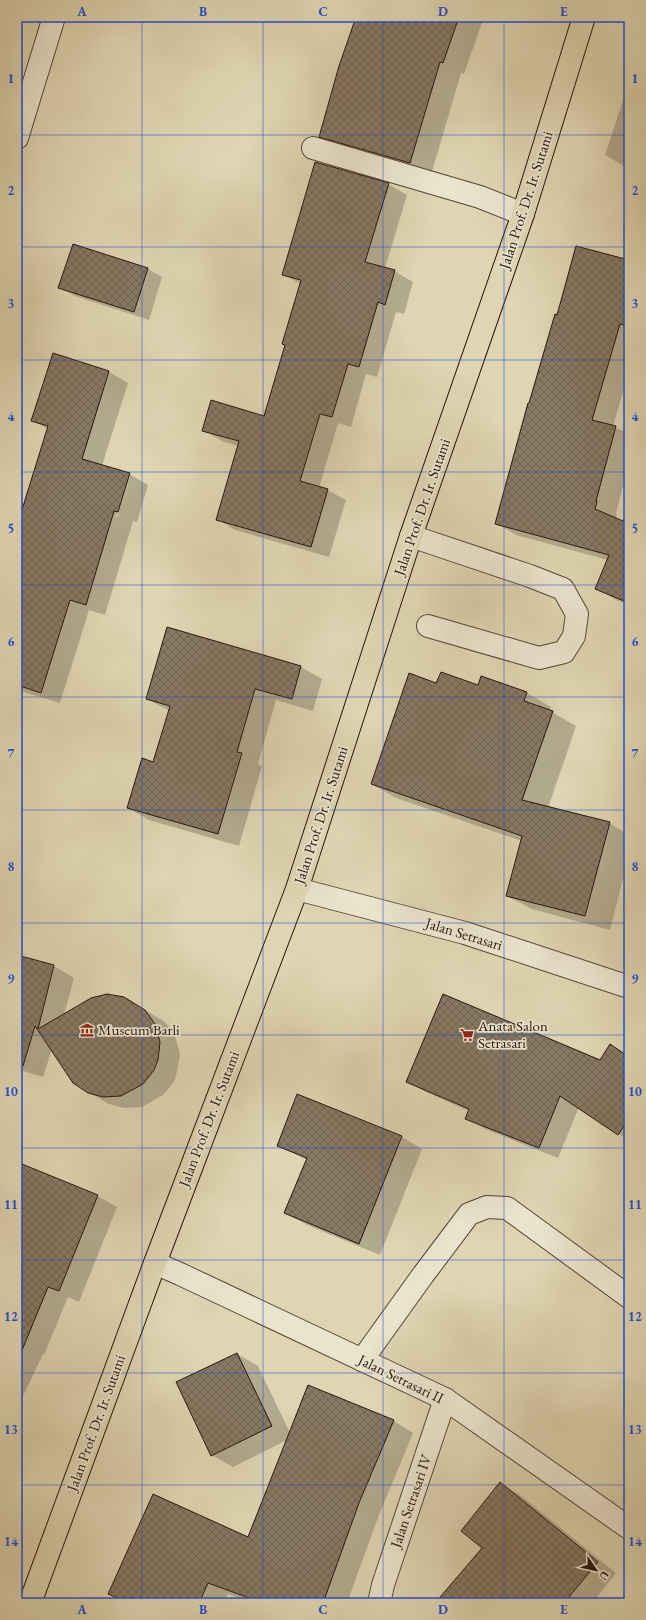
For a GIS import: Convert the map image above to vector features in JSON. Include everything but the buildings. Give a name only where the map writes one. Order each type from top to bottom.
[{"type":"main road","name":"Jalan Prof. Dr. Ir. Sutami","points":[[30,1603],[155,1264],[297,889],[411,536],[523,214],[584,17]]},
{"type":"street","points":[[17,138],[54,17]]},
{"type":"street","points":[[313,148],[480,197],[523,214]]},
{"type":"street","points":[[411,536],[530,576],[563,589],[577,614],[574,636],[564,652],[539,658],[428,626]]},
{"type":"street","name":"Jalan Setrasari","points":[[297,889],[465,933],[629,987]]},
{"type":"street","points":[[362,1360],[469,1214],[487,1207],[507,1208],[629,1297]]},
{"type":"street","name":"Jalan Setrasari II","points":[[155,1264],[180,1274],[445,1399],[629,1528]]},
{"type":"street","name":"Jalan Setrasari IV","points":[[380,1603],[383,1585],[445,1399]]},
{"type":"place","name":"Museum Barli","points":[[87,1030]]},
{"type":"place","name":"Anata Salon Setrasari","points":[[467,1035]]}]
